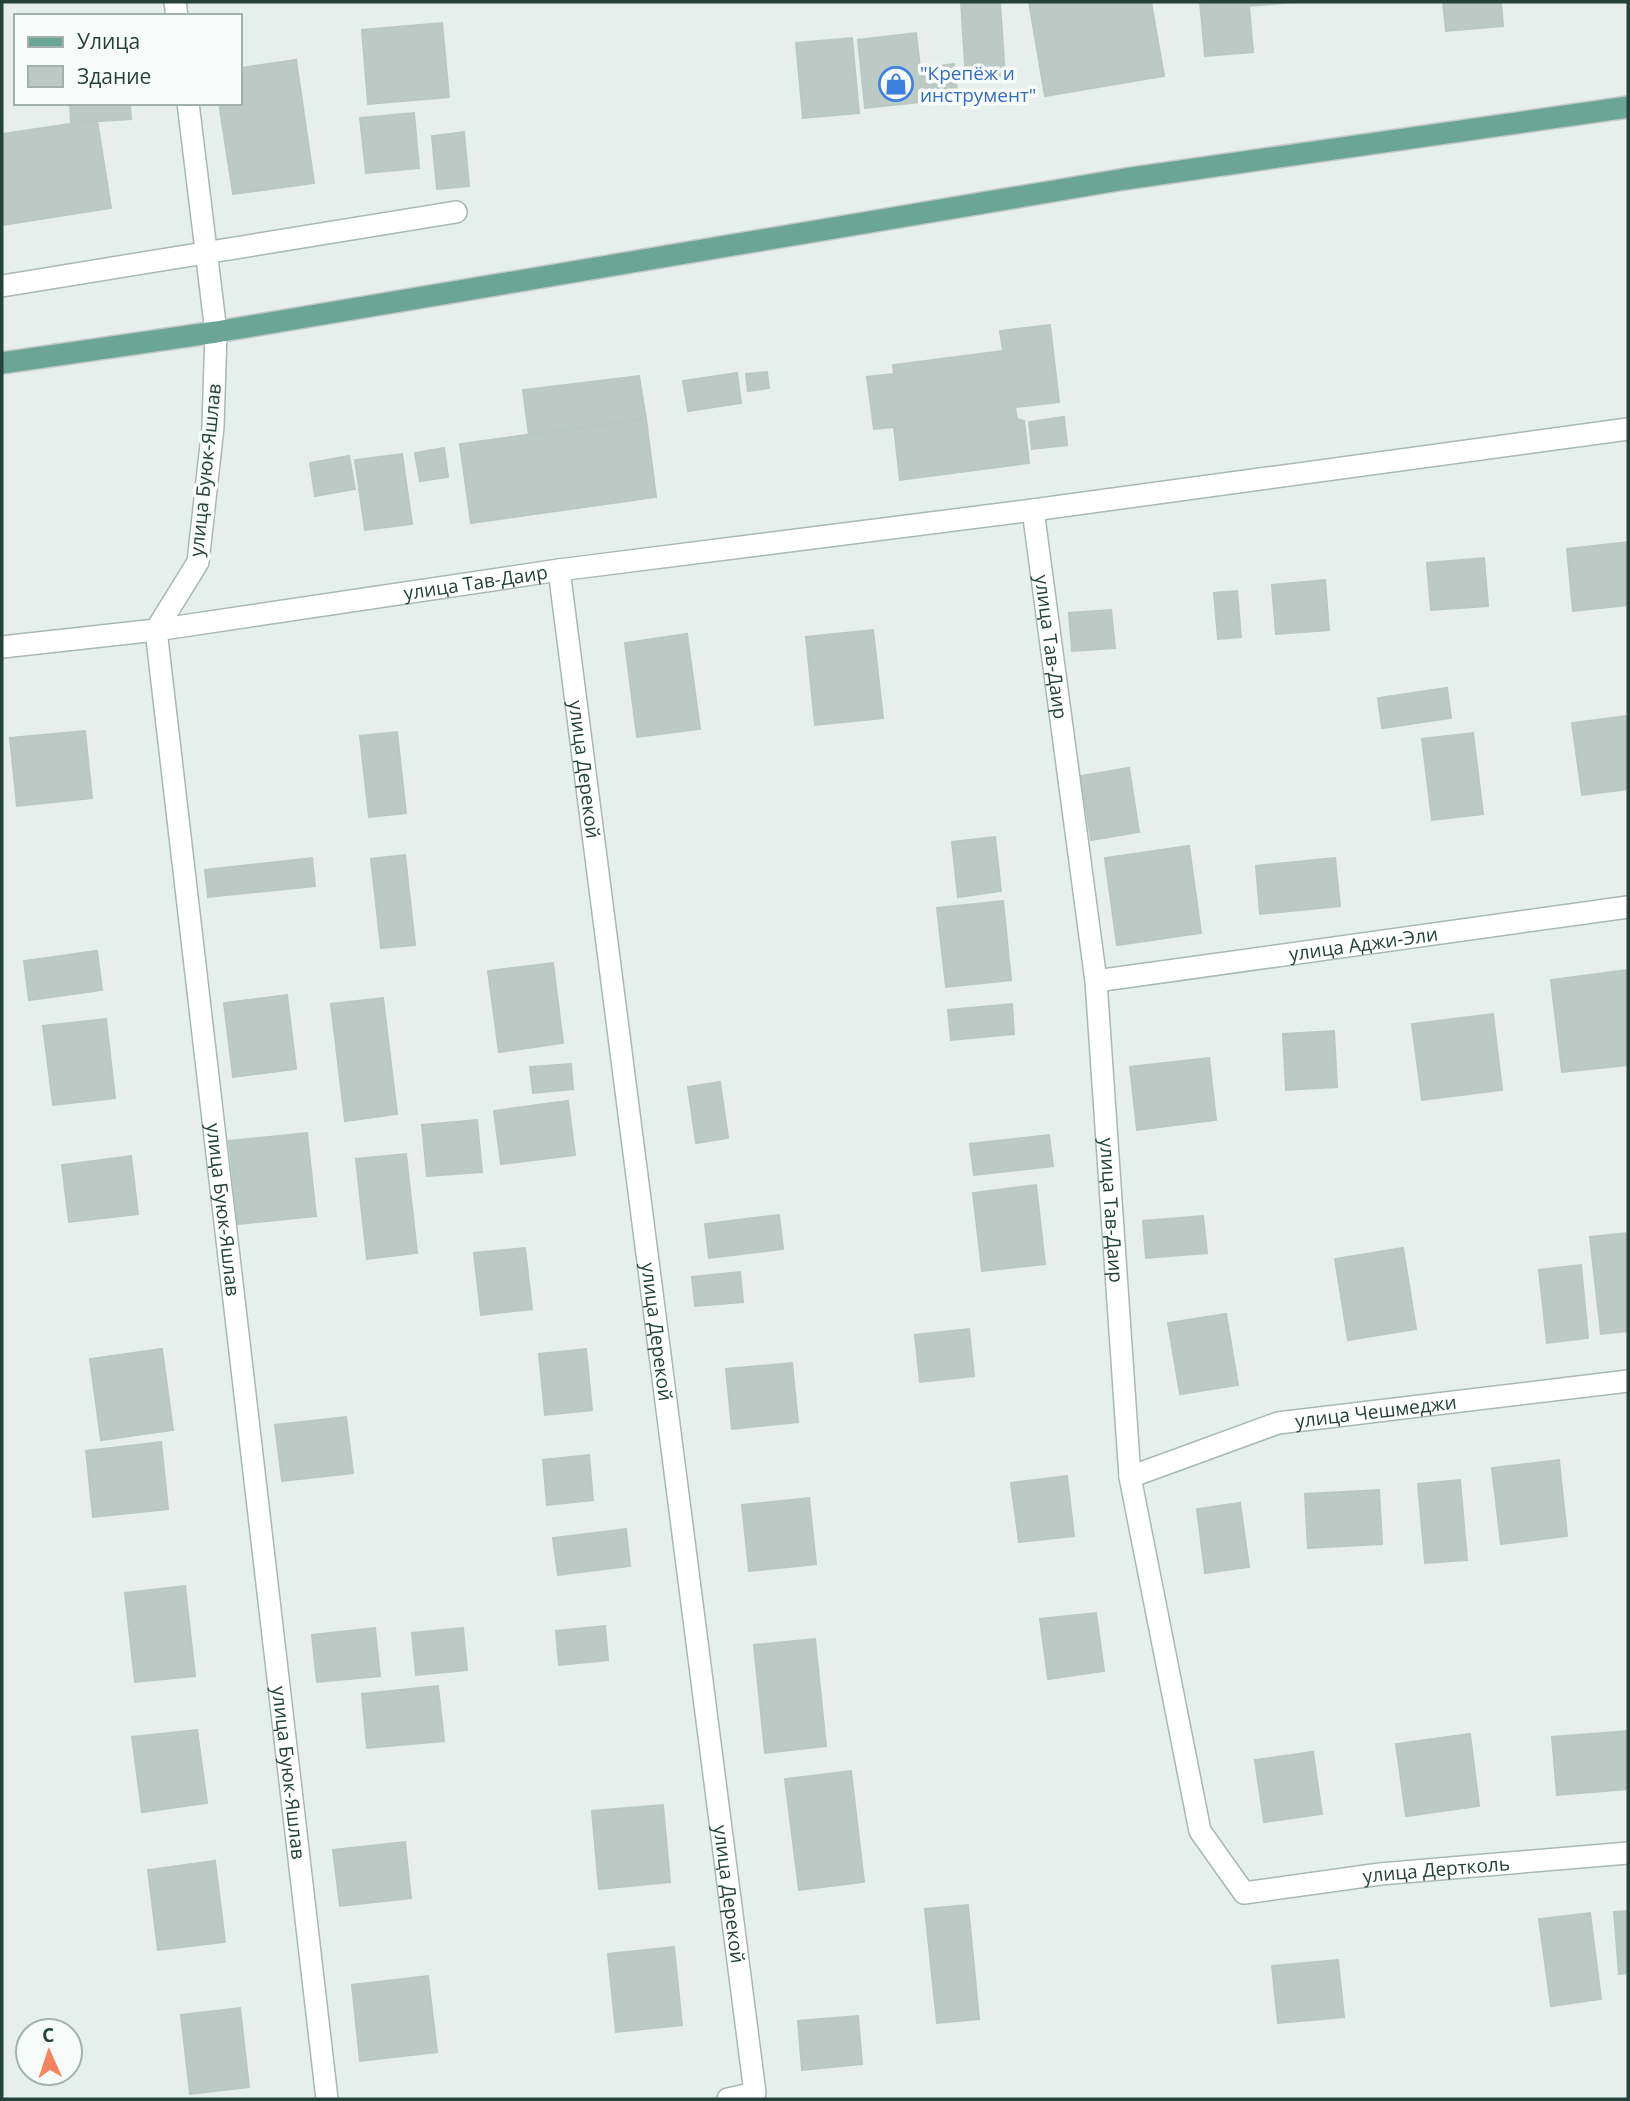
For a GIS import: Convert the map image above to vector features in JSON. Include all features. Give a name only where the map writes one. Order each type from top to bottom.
[{"type":"main road","points":[[2,363],[216,332],[1125,179],[1628,107]]},
{"type":"street","name":"улица Буюк-Яшлав","points":[[188,105],[216,332],[213,427],[198,562],[156,630],[327,2099]]},
{"type":"street","points":[[2,286],[456,212]]},
{"type":"street","name":"улица Тав-Даир","points":[[2,647],[156,630],[559,570],[1033,510],[1628,429]]},
{"type":"street","name":"улица Тав-Даир","points":[[1033,510],[1096,981],[1130,1477],[1200,1831],[1244,1893]]},
{"type":"street","name":"улица Дерекой","points":[[559,570],[755,2094],[728,2099]]},
{"type":"street","name":"улица Аджи-Эли","points":[[1096,981],[1628,907]]},
{"type":"street","name":"улица Чешмеджи","points":[[1130,1477],[1278,1423],[1628,1381]]},
{"type":"street","name":"улица Дертколь","points":[[1244,1893],[1380,1874],[1628,1853]]},
{"type":"building","points":[[961,2],[1000,2],[1005,76],[966,79]]},
{"type":"building","points":[[1029,2],[1151,2],[1164,76],[1045,96]]},
{"type":"building","points":[[1200,2],[1295,2],[1249,6],[1253,52],[1205,56]]},
{"type":"building","points":[[1443,2],[1501,2],[1503,26],[1446,31]]},
{"type":"building","points":[[442,23],[449,97],[368,104],[362,30]]},
{"type":"building","points":[[916,33],[920,68],[954,64],[958,98],[865,108],[858,40]]},
{"type":"building","points":[[852,38],[859,113],[803,118],[796,43]]},
{"type":"building","points":[[296,60],[314,183],[233,194],[219,105],[242,105],[242,68]]},
{"type":"building","points":[[70,105],[130,105],[131,119],[71,123]]},
{"type":"building","points":[[414,113],[419,168],[366,173],[360,118]]},
{"type":"building","points":[[97,120],[111,208],[2,225],[2,134]]},
{"type":"building","points":[[464,132],[469,186],[437,189],[432,136]]},
{"type":"building","points":[[1050,325],[1059,402],[1015,407],[1017,419],[1024,421],[1029,463],[900,480],[894,427],[874,429],[867,377],[894,374],[893,365],[1003,351],[1000,331]]},
{"type":"building","points":[[767,372],[769,388],[748,391],[746,374]]},
{"type":"building","points":[[737,373],[741,403],[688,411],[683,381]]},
{"type":"building","points":[[639,376],[646,419],[529,435],[523,390]]},
{"type":"building","points":[[1064,417],[1067,445],[1032,449],[1029,422]]},
{"type":"building","points":[[646,419],[656,497],[471,523],[460,444]]},
{"type":"building","points":[[444,448],[448,477],[420,481],[415,453]]},
{"type":"building","points":[[402,454],[412,524],[365,530],[355,460]]},
{"type":"building","points":[[349,456],[355,489],[315,496],[310,463]]},
{"type":"building","points":[[1628,542],[1628,605],[1573,611],[1567,549]]},
{"type":"building","points":[[1484,558],[1488,606],[1431,610],[1427,563]]},
{"type":"building","points":[[1325,580],[1329,630],[1276,634],[1272,585]]},
{"type":"building","points":[[1237,591],[1241,637],[1218,639],[1214,593]]},
{"type":"building","points":[[1111,610],[1115,648],[1072,651],[1069,613]]},
{"type":"building","points":[[873,630],[883,718],[815,725],[806,637]]},
{"type":"building","points":[[687,634],[700,729],[637,737],[625,643]]},
{"type":"building","points":[[1447,688],[1451,718],[1382,728],[1378,698]]},
{"type":"building","points":[[1628,716],[1628,789],[1582,795],[1572,723]]},
{"type":"building","points":[[85,731],[92,798],[17,806],[10,738]]},
{"type":"building","points":[[397,732],[406,813],[369,817],[360,736]]},
{"type":"building","points":[[1473,733],[1483,814],[1432,820],[1422,739]]},
{"type":"building","points":[[1129,768],[1139,832],[1091,840],[1081,776]]},
{"type":"building","points":[[995,837],[1001,891],[958,897],[952,842]]},
{"type":"building","points":[[1189,846],[1201,933],[1117,945],[1105,858]]},
{"type":"building","points":[[405,855],[415,945],[381,948],[371,859]]},
{"type":"building","points":[[312,858],[315,886],[208,897],[205,870]]},
{"type":"building","points":[[1335,858],[1340,906],[1260,914],[1256,866]]},
{"type":"building","points":[[1003,901],[1011,980],[946,987],[937,908]]},
{"type":"building","points":[[97,951],[102,990],[29,1000],[24,961]]},
{"type":"building","points":[[553,963],[563,1043],[499,1052],[488,971]]},
{"type":"building","points":[[1628,970],[1628,1065],[1562,1072],[1551,980]]},
{"type":"building","points":[[287,995],[296,1069],[233,1077],[224,1003]]},
{"type":"building","points":[[383,998],[397,1114],[345,1121],[331,1004]]},
{"type":"building","points":[[1012,1004],[1014,1034],[951,1040],[948,1010]]},
{"type":"building","points":[[1493,1014],[1502,1090],[1422,1100],[1412,1024]]},
{"type":"building","points":[[106,1019],[115,1098],[53,1105],[43,1026]]},
{"type":"building","points":[[1334,1031],[1337,1087],[1286,1090],[1283,1034]]},
{"type":"building","points":[[1209,1058],[1216,1120],[1137,1130],[1130,1067]]},
{"type":"building","points":[[571,1064],[573,1089],[533,1093],[530,1067]]},
{"type":"building","points":[[720,1082],[728,1138],[696,1143],[688,1087]]},
{"type":"building","points":[[568,1101],[575,1155],[501,1164],[494,1111]]},
{"type":"building","points":[[477,1120],[482,1172],[427,1176],[422,1125]]},
{"type":"building","points":[[307,1133],[316,1216],[238,1224],[229,1141]]},
{"type":"building","points":[[1049,1135],[1053,1166],[974,1175],[970,1144]]},
{"type":"building","points":[[406,1154],[417,1253],[367,1259],[356,1159]]},
{"type":"building","points":[[131,1156],[138,1214],[69,1222],[62,1165]]},
{"type":"building","points":[[1036,1185],[1045,1264],[982,1271],[973,1193]]},
{"type":"building","points":[[779,1215],[783,1249],[709,1258],[705,1224]]},
{"type":"building","points":[[1203,1216],[1207,1253],[1146,1258],[1143,1221]]},
{"type":"building","points":[[1628,1233],[1628,1331],[1601,1334],[1590,1237]]},
{"type":"building","points":[[525,1248],[532,1309],[481,1315],[474,1253]]},
{"type":"building","points":[[1403,1248],[1416,1329],[1348,1340],[1335,1259]]},
{"type":"building","points":[[1581,1265],[1588,1338],[1547,1343],[1539,1270]]},
{"type":"building","points":[[740,1272],[743,1302],[695,1306],[692,1277]]},
{"type":"building","points":[[1226,1314],[1238,1385],[1180,1394],[1168,1323]]},
{"type":"building","points":[[969,1329],[974,1376],[920,1382],[915,1335]]},
{"type":"building","points":[[162,1349],[173,1430],[101,1440],[90,1359]]},
{"type":"building","points":[[586,1349],[592,1410],[545,1415],[539,1354]]},
{"type":"building","points":[[792,1363],[798,1422],[732,1429],[726,1369]]},
{"type":"building","points":[[346,1417],[353,1473],[282,1481],[275,1425]]},
{"type":"building","points":[[161,1442],[168,1509],[93,1517],[86,1451]]},
{"type":"building","points":[[589,1455],[593,1500],[547,1505],[543,1460]]},
{"type":"building","points":[[1559,1460],[1567,1536],[1501,1544],[1492,1468]]},
{"type":"building","points":[[1067,1476],[1074,1536],[1019,1542],[1011,1483]]},
{"type":"building","points":[[1460,1480],[1467,1560],[1425,1563],[1418,1484]]},
{"type":"building","points":[[1379,1490],[1382,1544],[1308,1548],[1305,1494]]},
{"type":"building","points":[[809,1498],[816,1564],[749,1571],[742,1505]]},
{"type":"building","points":[[1240,1503],[1249,1567],[1205,1573],[1197,1509]]},
{"type":"building","points":[[626,1529],[630,1566],[558,1575],[553,1538]]},
{"type":"building","points":[[185,1586],[195,1676],[135,1682],[125,1593]]},
{"type":"building","points":[[1096,1613],[1104,1671],[1048,1679],[1040,1619]]},
{"type":"building","points":[[605,1626],[608,1660],[559,1665],[556,1631]]},
{"type":"building","points":[[375,1628],[380,1676],[317,1682],[312,1635]]},
{"type":"building","points":[[463,1628],[467,1670],[416,1675],[412,1633]]},
{"type":"building","points":[[815,1639],[826,1746],[765,1753],[754,1645]]},
{"type":"building","points":[[438,1686],[444,1741],[367,1748],[362,1694]]},
{"type":"building","points":[[197,1730],[207,1803],[142,1812],[132,1737]]},
{"type":"building","points":[[1628,1731],[1628,1789],[1557,1795],[1552,1737]]},
{"type":"building","points":[[1470,1734],[1479,1806],[1406,1816],[1396,1744]]},
{"type":"building","points":[[1313,1752],[1322,1814],[1264,1822],[1255,1760]]},
{"type":"building","points":[[851,1771],[864,1882],[799,1890],[785,1779]]},
{"type":"building","points":[[663,1805],[670,1882],[599,1889],[592,1811]]},
{"type":"building","points":[[405,1842],[411,1898],[340,1906],[333,1850]]},
{"type":"building","points":[[215,1861],[225,1942],[158,1950],[148,1870]]},
{"type":"building","points":[[968,1905],[979,2019],[937,2023],[925,1909]]},
{"type":"building","points":[[1628,1911],[1628,1973],[1619,1974],[1614,1912]]},
{"type":"building","points":[[1590,1913],[1601,1999],[1551,2006],[1539,1919]]},
{"type":"building","points":[[674,1947],[682,2025],[616,2032],[608,1954]]},
{"type":"building","points":[[1338,1960],[1344,2017],[1278,2023],[1272,1966]]},
{"type":"building","points":[[428,1976],[437,2052],[360,2061],[352,1985]]},
{"type":"building","points":[[240,2008],[249,2087],[190,2094],[181,2015]]},
{"type":"building","points":[[858,2016],[862,2064],[802,2070],[798,2021]]},
{"type":"place","name":"\"Крепёж и инструмент\"","points":[[896,84]]}]
